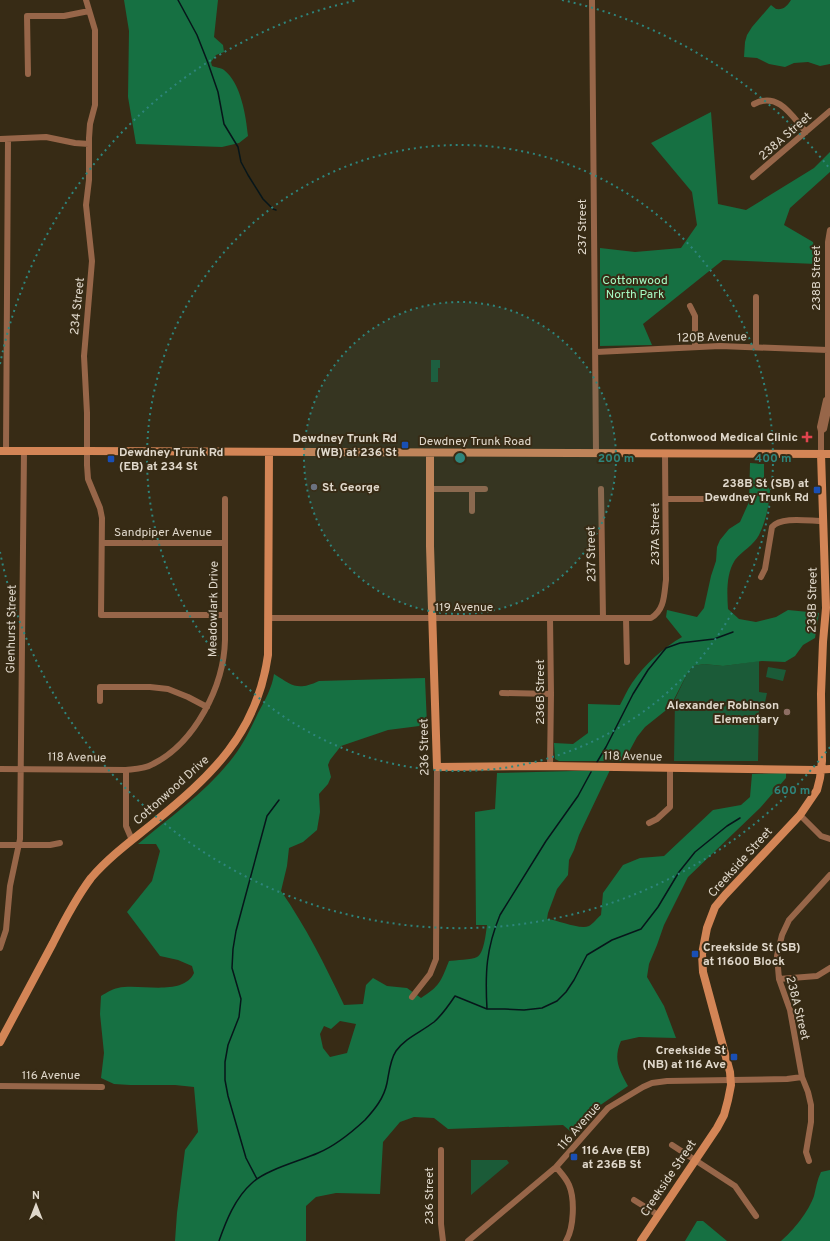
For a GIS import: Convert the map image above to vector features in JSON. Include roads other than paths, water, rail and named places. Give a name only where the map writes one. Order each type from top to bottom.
[{"type":"street","name":"234 Street","points":[[86,0],[94,30],[95,105],[90,124],[86,211],[92,261],[84,356],[88,479],[101,513],[101,615],[225,615]]},
{"type":"street","name":"237 Street","points":[[592,0],[596,453]]},
{"type":"street","points":[[28,74],[27,16],[64,16],[89,11]]},
{"type":"street","points":[[754,104],[761,100],[773,100],[782,105],[806,132]]},
{"type":"street","name":"238A Street","points":[[754,177],[830,111]]},
{"type":"street","points":[[0,139],[46,137],[75,143],[89,144]]},
{"type":"street","points":[[3,452],[8,139]]},
{"type":"street","name":"238B Street","points":[[826,769],[821,694],[826,642],[828,582],[823,521],[821,430],[819,428],[826,400],[829,400],[828,242],[830,230]]},
{"type":"street","points":[[756,297],[756,347]]},
{"type":"street","points":[[690,306],[695,316],[695,347]]},
{"type":"street","name":"120B Avenue","points":[[596,352],[720,346],[828,350]]},
{"type":"street","name":"Glenhurst Street","points":[[0,948],[6,930],[10,886],[18,846],[24,451]]},
{"type":"street","name":"Dewdney Trunk Road","points":[[3,452],[87,451],[830,454]]},
{"type":"street","name":"Cottonwood Drive","points":[[0,1042],[66,918],[89,881],[106,862],[202,781],[226,755],[243,731],[259,694],[265,674],[268,655],[269,452]]},
{"type":"street","name":"236 Street","points":[[412,997],[430,974],[436,959],[437,767],[430,453]]},
{"type":"street","name":"237A Street","points":[[658,614],[664,600],[666,580],[665,453]]},
{"type":"street","points":[[430,489],[485,489]]},
{"type":"street","points":[[472,489],[472,510]]},
{"type":"street","name":"237 Street","points":[[601,489],[603,618]]},
{"type":"street","name":"Meadowlark Drive","points":[[153,765],[177,747],[194,727],[207,708],[216,688],[222,669],[225,646],[225,499]]},
{"type":"street","points":[[666,499],[716,500]]},
{"type":"street","points":[[761,577],[765,569],[772,527],[775,523],[783,520],[823,521]]},
{"type":"street","name":"Sandpiper Avenue","points":[[102,543],[225,543]]},
{"type":"street","name":"119 Avenue","points":[[268,618],[651,618],[658,614]]},
{"type":"street","name":"236B Street","points":[[550,618],[550,766]]},
{"type":"street","points":[[626,618],[627,662]]},
{"type":"street","points":[[100,700],[100,687],[150,686],[175,691],[207,708]]},
{"type":"street","points":[[502,693],[551,694]]},
{"type":"street","name":"118 Avenue","points":[[0,769],[126,770],[153,765]]},
{"type":"street","name":"118 Avenue","points":[[437,767],[550,766],[826,769]]},
{"type":"street","points":[[649,823],[658,819],[670,807],[670,768]]},
{"type":"street","name":"Creekside Street","points":[[641,1241],[717,1128],[724,1114],[728,1100],[731,1080],[730,1068],[703,972],[702,954],[707,928],[715,907],[800,815],[817,790],[826,769]]},
{"type":"street","points":[[126,770],[126,826],[132,840]]},
{"type":"street","points":[[800,815],[821,836],[830,839]]},
{"type":"street","points":[[0,845],[50,845],[60,843]]},
{"type":"street","name":"238A Street","points":[[809,1161],[806,1152],[811,1122],[811,1106],[808,1092],[802,1077],[790,1010],[779,979],[777,956],[784,930],[789,920],[828,882],[830,875]]},
{"type":"street","points":[[779,979],[817,976],[830,968]]},
{"type":"street","name":"116 Avenue","points":[[468,1241],[556,1167],[605,1111],[652,1083],[667,1081],[787,1079],[802,1077]]},
{"type":"street","name":"116 Avenue","points":[[0,1086],[102,1087]]},
{"type":"street","points":[[672,1145],[735,1186],[756,1216]]},
{"type":"street","name":"236 Street","points":[[441,1150],[441,1224],[443,1241]]},
{"type":"street","points":[[556,1167],[568,1182],[572,1195],[572,1223],[566,1241]]},
{"type":"street","points":[[634,1200],[658,1215]]},
{"type":"waterway","points":[[178,0],[197,35],[208,63],[218,92],[224,124],[238,147],[241,162],[263,199],[276,210]]},
{"type":"waterway","points":[[597,762],[633,694],[648,670],[666,648],[680,643],[714,639],[733,632]]},
{"type":"waterway","points":[[487,1009],[486,984],[489,950],[500,915],[546,841],[578,796],[591,772]]},
{"type":"waterway","points":[[257,1179],[246,1158],[228,1096],[225,1080],[225,1062],[228,1045],[239,1017],[241,999],[232,968],[236,931],[267,816],[279,800]]},
{"type":"waterway","points":[[219,1241],[236,1203],[246,1189],[258,1178],[331,1147],[365,1120],[376,1107],[384,1094],[391,1062],[396,1051],[409,1039],[434,1022],[443,1013],[455,996],[487,1009],[524,1010],[542,1008],[557,1001],[566,992],[574,980],[587,955],[612,940],[641,929],[658,907],[679,872],[695,852],[727,826],[740,818]]},
{"type":"place","name":"Cottonwood Medical Clinic","points":[[807,437]]},
{"type":"place","name":"Dewdney Trunk Rd (WB) at 236 St","points":[[405,445]]},
{"type":"place","name":"Dewdney Trunk Rd (EB) at 234 St","points":[[111,459]]},
{"type":"place","name":"St. George","points":[[314,487]]},
{"type":"place","name":"238B St (SB) at Dewdney Trunk Rd","points":[[817,490]]},
{"type":"place","name":"Alexander Robinson Elementary","points":[[787,712]]},
{"type":"place","name":"Creekside St (SB) at 11600 Block","points":[[695,954]]},
{"type":"place","name":"Creekside St (NB) at 116 Ave","points":[[734,1057]]},
{"type":"place","name":"116 Ave (EB) at 236B St","points":[[574,1157]]},
{"type":"park label","name":"Cottonwood North Park","points":[[635,287]]}]
